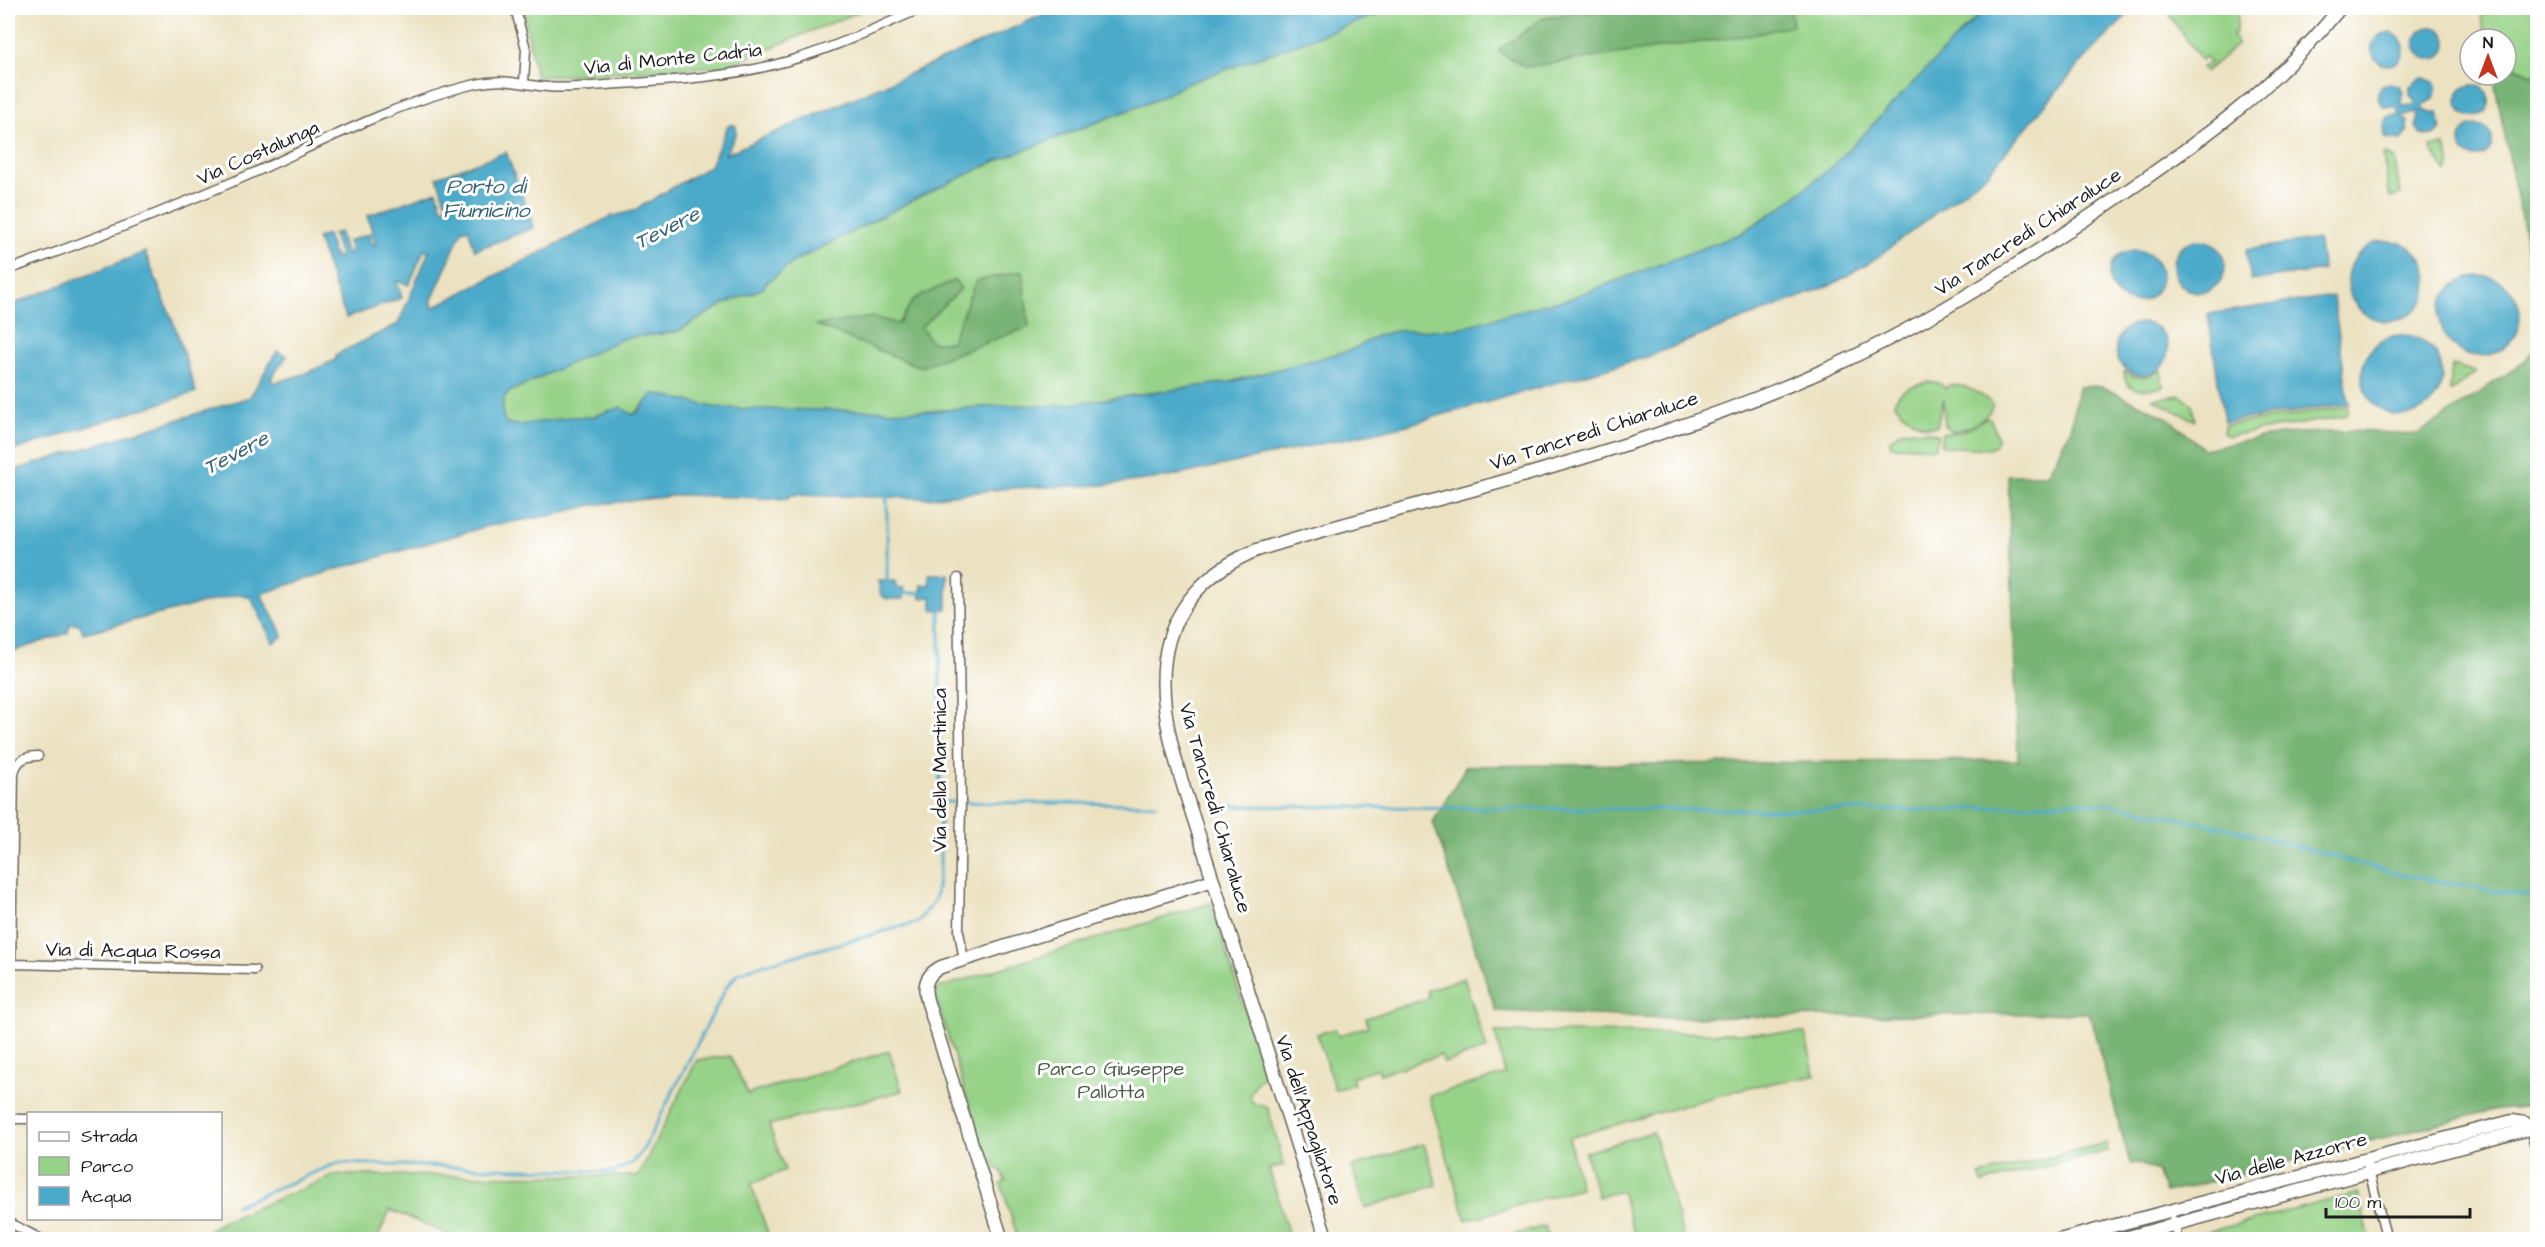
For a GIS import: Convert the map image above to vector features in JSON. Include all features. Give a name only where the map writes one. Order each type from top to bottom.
[{"type":"street","points":[[514,8],[526,49],[524,82]]},
{"type":"street","name":"Via di Monte Cadria","points":[[524,82],[548,87],[582,86],[681,79],[780,64],[820,51],[923,8]]},
{"type":"street","name":"Via Tancredi Chiaraluce","points":[[1254,1013],[1173,747],[1163,690],[1165,656],[1173,629],[1190,599],[1208,578],[1238,558],[1281,542],[1501,482],[1656,434],[1793,383],[1892,339],[1992,281],[2197,142],[2238,111],[2279,74],[2340,8]]},
{"type":"street","name":"Via Costalunga","points":[[8,270],[168,210],[425,99],[480,83],[507,80],[524,82]]},
{"type":"street","name":"Via della Martinica","points":[[958,578],[961,803],[959,931],[964,961]]},
{"type":"street","points":[[9,967],[13,776],[21,760],[38,756]]},
{"type":"street","points":[[1002,1239],[925,992],[928,978],[935,971],[964,961],[1213,880]]},
{"type":"street","name":"Via di Acqua Rossa","points":[[9,967],[255,970]]},
{"type":"street","name":"Via dell'Appagliatore","points":[[1254,1013],[1327,1239]]},
{"type":"street","points":[[8,1119],[27,1119]]},
{"type":"street","name":"Via delle Azzorre","points":[[2117,1239],[2174,1224],[2512,1121],[2522,1122],[2534,1128]]},
{"type":"street","points":[[2534,1128],[2538,1159]]},
{"type":"street","points":[[2368,1166],[2387,1239]]},
{"type":"street","name":"Via delle Azzorre","points":[[2059,1239],[2170,1210],[2368,1166]]},
{"type":"street","points":[[2170,1210],[2178,1239]]},
{"type":"street","points":[[8,1222],[43,1239]]},
{"type":"green space","points":[[523,8],[868,8],[726,66],[536,77]]},
{"type":"green space","points":[[1395,8],[1985,8],[1833,166],[1783,206],[1740,234],[1566,300],[1456,329],[1396,331],[1379,335],[1351,350],[1230,382],[1054,406],[1011,405],[930,411],[744,409],[713,407],[654,393],[633,415],[611,410],[591,417],[519,425],[506,423],[502,416],[504,397],[511,391],[624,338],[677,332],[726,303],[764,288],[765,284],[795,261],[921,196],[996,161],[1155,100],[1186,84]]},
{"type":"green space","points":[[1644,8],[1790,8],[1793,26],[1751,35],[1525,67],[1498,51],[1542,19],[1574,12],[1636,14]]},
{"type":"green space","points":[[2172,8],[2239,8],[2236,31],[2232,35],[2238,44],[2205,72],[2202,68],[2210,62],[2206,57],[2201,60],[2170,16]]},
{"type":"green space","points":[[2479,8],[2537,8],[2537,76],[2518,69],[2518,27],[2483,27]]},
{"type":"green space","points":[[2518,69],[2537,76],[2537,299],[2495,87],[2518,87]]},
{"type":"green space","points":[[2443,145],[2449,159],[2446,173],[2431,149],[2431,147]]},
{"type":"green space","points":[[2386,154],[2395,159],[2400,195],[2390,198],[2383,156]]},
{"type":"green space","points":[[1022,271],[1029,327],[920,367],[816,325],[873,317],[898,324],[914,299],[955,280],[961,289],[921,327],[931,342],[951,342],[976,281]]},
{"type":"green space","points":[[2537,345],[2537,1106],[2497,1109],[2165,1193],[2157,1171],[2137,1163],[2130,1164],[2089,1013],[1668,1018],[1496,1011],[1433,822],[1466,766],[2018,760],[2008,475],[2047,475],[2071,428],[2078,387],[2101,386],[2170,419],[2204,449],[2280,434],[2351,431],[2418,434],[2524,362]]},
{"type":"green space","points":[[2452,365],[2476,372],[2452,391],[2450,390]]},
{"type":"green space","points":[[2161,370],[2163,386],[2146,389],[2135,389],[2127,384],[2124,371],[2133,376],[2142,377]]},
{"type":"green space","points":[[1928,382],[1938,383],[1945,389],[1949,385],[1967,388],[1978,393],[1993,405],[1982,420],[1953,431],[1944,425],[1944,399],[1937,426],[1925,426],[1907,416],[1894,402],[1900,393],[1908,388]]},
{"type":"green space","points":[[2180,395],[2192,404],[2195,421],[2153,399]]},
{"type":"green space","points":[[2348,407],[2348,414],[2341,417],[2229,436],[2224,434],[2224,425]]},
{"type":"green space","points":[[1990,418],[1998,438],[1994,447],[1989,449],[1941,446],[1942,433],[1961,432]]},
{"type":"green space","points":[[1905,430],[1927,431],[1939,435],[1935,448],[1891,446],[1889,441]]},
{"type":"green space","name":"Parco Giuseppe Pallotta","points":[[1211,903],[1266,1078],[1258,1080],[1250,1095],[1253,1103],[1268,1108],[1284,1165],[1269,1169],[1290,1239],[1018,1239],[1001,1184],[1005,1181],[1001,1170],[996,1168],[993,1161],[987,1163],[935,995],[938,988]]},
{"type":"green space","points":[[1464,978],[1487,1049],[1444,1063],[1441,1055],[1380,1074],[1378,1068],[1352,1077],[1354,1084],[1335,1090],[1317,1034],[1335,1029],[1338,1036],[1368,1026],[1366,1018],[1429,998],[1427,990]]},
{"type":"green space","points":[[1495,1032],[1805,1033],[1815,1076],[1749,1087],[1569,1138],[1580,1188],[1466,1220],[1429,1096],[1505,1074]]},
{"type":"green space","points":[[889,1051],[902,1091],[769,1125],[785,1170],[751,1184],[770,1239],[460,1239],[390,1210],[377,1239],[194,1239],[224,1221],[336,1175],[638,1176],[697,1060],[730,1056],[748,1094]]},
{"type":"green space","points":[[1653,1132],[1684,1239],[1636,1239],[1621,1191],[1598,1197],[1585,1152]]},
{"type":"green space","points":[[2106,1143],[2108,1151],[1982,1183],[1980,1175]]},
{"type":"green space","points":[[1424,1144],[1437,1185],[1365,1208],[1352,1167]]},
{"type":"green space","points":[[2345,1170],[2346,1175],[2197,1214],[2196,1209]]},
{"type":"green space","points":[[2358,1193],[2370,1239],[2192,1239],[2191,1236]]},
{"type":"green space","points":[[1545,1226],[1549,1239],[1516,1239],[1515,1234]]},
{"type":"water","points":[[1056,8],[1395,8],[1186,84],[1155,100],[996,161],[921,196],[795,261],[765,284],[764,288],[726,303],[676,332],[624,338],[511,391],[504,397],[503,413],[506,423],[519,425],[571,417],[591,417],[621,407],[633,415],[654,393],[713,407],[744,409],[930,411],[1011,405],[1055,406],[1230,382],[1351,350],[1379,335],[1396,331],[1456,329],[1566,300],[1740,234],[1783,206],[1833,166],[1985,8],[2134,8],[2078,66],[1988,173],[1877,258],[1833,284],[1647,357],[1403,426],[1169,477],[1105,485],[1010,488],[928,498],[790,495],[788,499],[682,495],[592,505],[553,515],[488,526],[334,570],[261,594],[283,636],[273,643],[251,598],[240,594],[83,633],[80,624],[70,624],[68,633],[8,653],[8,472],[250,397],[277,351],[287,356],[271,378],[274,383],[304,374],[335,360],[337,354],[398,324],[429,251],[424,250],[409,285],[397,281],[402,298],[346,318],[317,238],[327,235],[335,258],[340,256],[333,234],[339,232],[347,254],[351,252],[348,241],[369,234],[373,244],[376,244],[367,216],[437,191],[442,208],[447,207],[437,177],[506,152],[534,228],[475,250],[468,228],[462,230],[432,300],[432,308],[610,217],[633,211],[710,166],[728,126],[732,124],[736,126],[736,133],[726,154]]},
{"type":"water","points":[[2431,27],[2442,32],[2447,43],[2442,54],[2431,59],[2420,54],[2415,43],[2420,32]]},
{"type":"water","points":[[2388,33],[2399,38],[2404,49],[2399,60],[2388,65],[2377,60],[2372,49],[2377,38]]},
{"type":"water","points":[[2422,77],[2434,82],[2436,87],[2434,99],[2422,106],[2423,110],[2438,113],[2441,130],[2434,136],[2421,134],[2416,127],[2418,113],[2402,116],[2408,122],[2408,132],[2401,140],[2385,138],[2384,123],[2388,117],[2399,115],[2397,107],[2385,107],[2378,99],[2381,85],[2390,83],[2400,86],[2403,92],[2402,106],[2413,105],[2416,103],[2410,95],[2410,86]]},
{"type":"water","points":[[2466,87],[2480,87],[2488,95],[2488,107],[2479,116],[2467,116],[2458,107],[2458,95]]},
{"type":"water","points":[[2476,125],[2487,130],[2492,141],[2487,152],[2476,157],[2465,152],[2460,141],[2465,130]]},
{"type":"water","points":[[2318,239],[2323,270],[2251,281],[2246,250]]},
{"type":"water","points":[[2194,240],[2204,240],[2213,244],[2221,252],[2225,266],[2221,280],[2213,288],[2204,292],[2194,292],[2185,288],[2177,280],[2173,271],[2173,261],[2177,252],[2185,244]]},
{"type":"water","points":[[2380,241],[2396,241],[2417,252],[2428,273],[2428,289],[2417,310],[2396,321],[2380,321],[2366,315],[2354,303],[2348,289],[2348,273],[2354,259],[2366,247]]},
{"type":"water","points":[[2130,250],[2140,250],[2149,254],[2157,262],[2161,276],[2157,290],[2149,298],[2140,302],[2130,302],[2121,298],[2113,290],[2109,281],[2109,271],[2113,262],[2121,254]]},
{"type":"water","points":[[145,252],[176,329],[196,392],[8,452],[8,306]]},
{"type":"water","points":[[2472,276],[2488,276],[2509,287],[2520,308],[2520,324],[2509,345],[2488,356],[2472,356],[2458,350],[2446,338],[2440,324],[2440,308],[2446,294],[2458,282]]},
{"type":"water","points":[[2333,296],[2349,404],[2224,422],[2208,314]]},
{"type":"water","points":[[2137,323],[2147,323],[2156,327],[2164,335],[2168,349],[2164,363],[2156,371],[2147,375],[2137,375],[2128,371],[2120,363],[2116,354],[2116,344],[2120,335],[2128,327]]},
{"type":"water","points":[[2394,335],[2410,335],[2431,346],[2442,367],[2442,383],[2431,404],[2410,415],[2394,415],[2380,409],[2368,397],[2362,383],[2362,367],[2368,353],[2380,341]]},
{"type":"water","points":[[929,574],[947,574],[947,609],[932,610],[932,597],[921,598],[921,585],[929,585]]},
{"type":"water","points":[[878,581],[895,581],[896,587],[904,588],[904,599],[888,599],[881,596]]},
{"type":"waterway","points":[[887,494],[887,531]]},
{"type":"waterway","points":[[887,535],[887,581]]},
{"type":"waterway","points":[[904,593],[921,593]]},
{"type":"waterway","points":[[235,1206],[337,1163],[614,1172],[632,1163],[643,1150],[726,988],[737,974],[751,968],[918,922],[935,900],[940,867],[940,610]]},
{"type":"waterway","points":[[939,802],[1157,804]]},
{"type":"waterway","points":[[1222,806],[1945,810],[2070,802],[2109,804],[2241,831],[2398,874],[2538,898]]},
{"type":"water label","name":"Porto di Fiumicino","points":[[486,198]]},
{"type":"water label","name":"Tevere","points":[[667,228]]},
{"type":"water label","name":"Tevere","points":[[236,453]]}]
